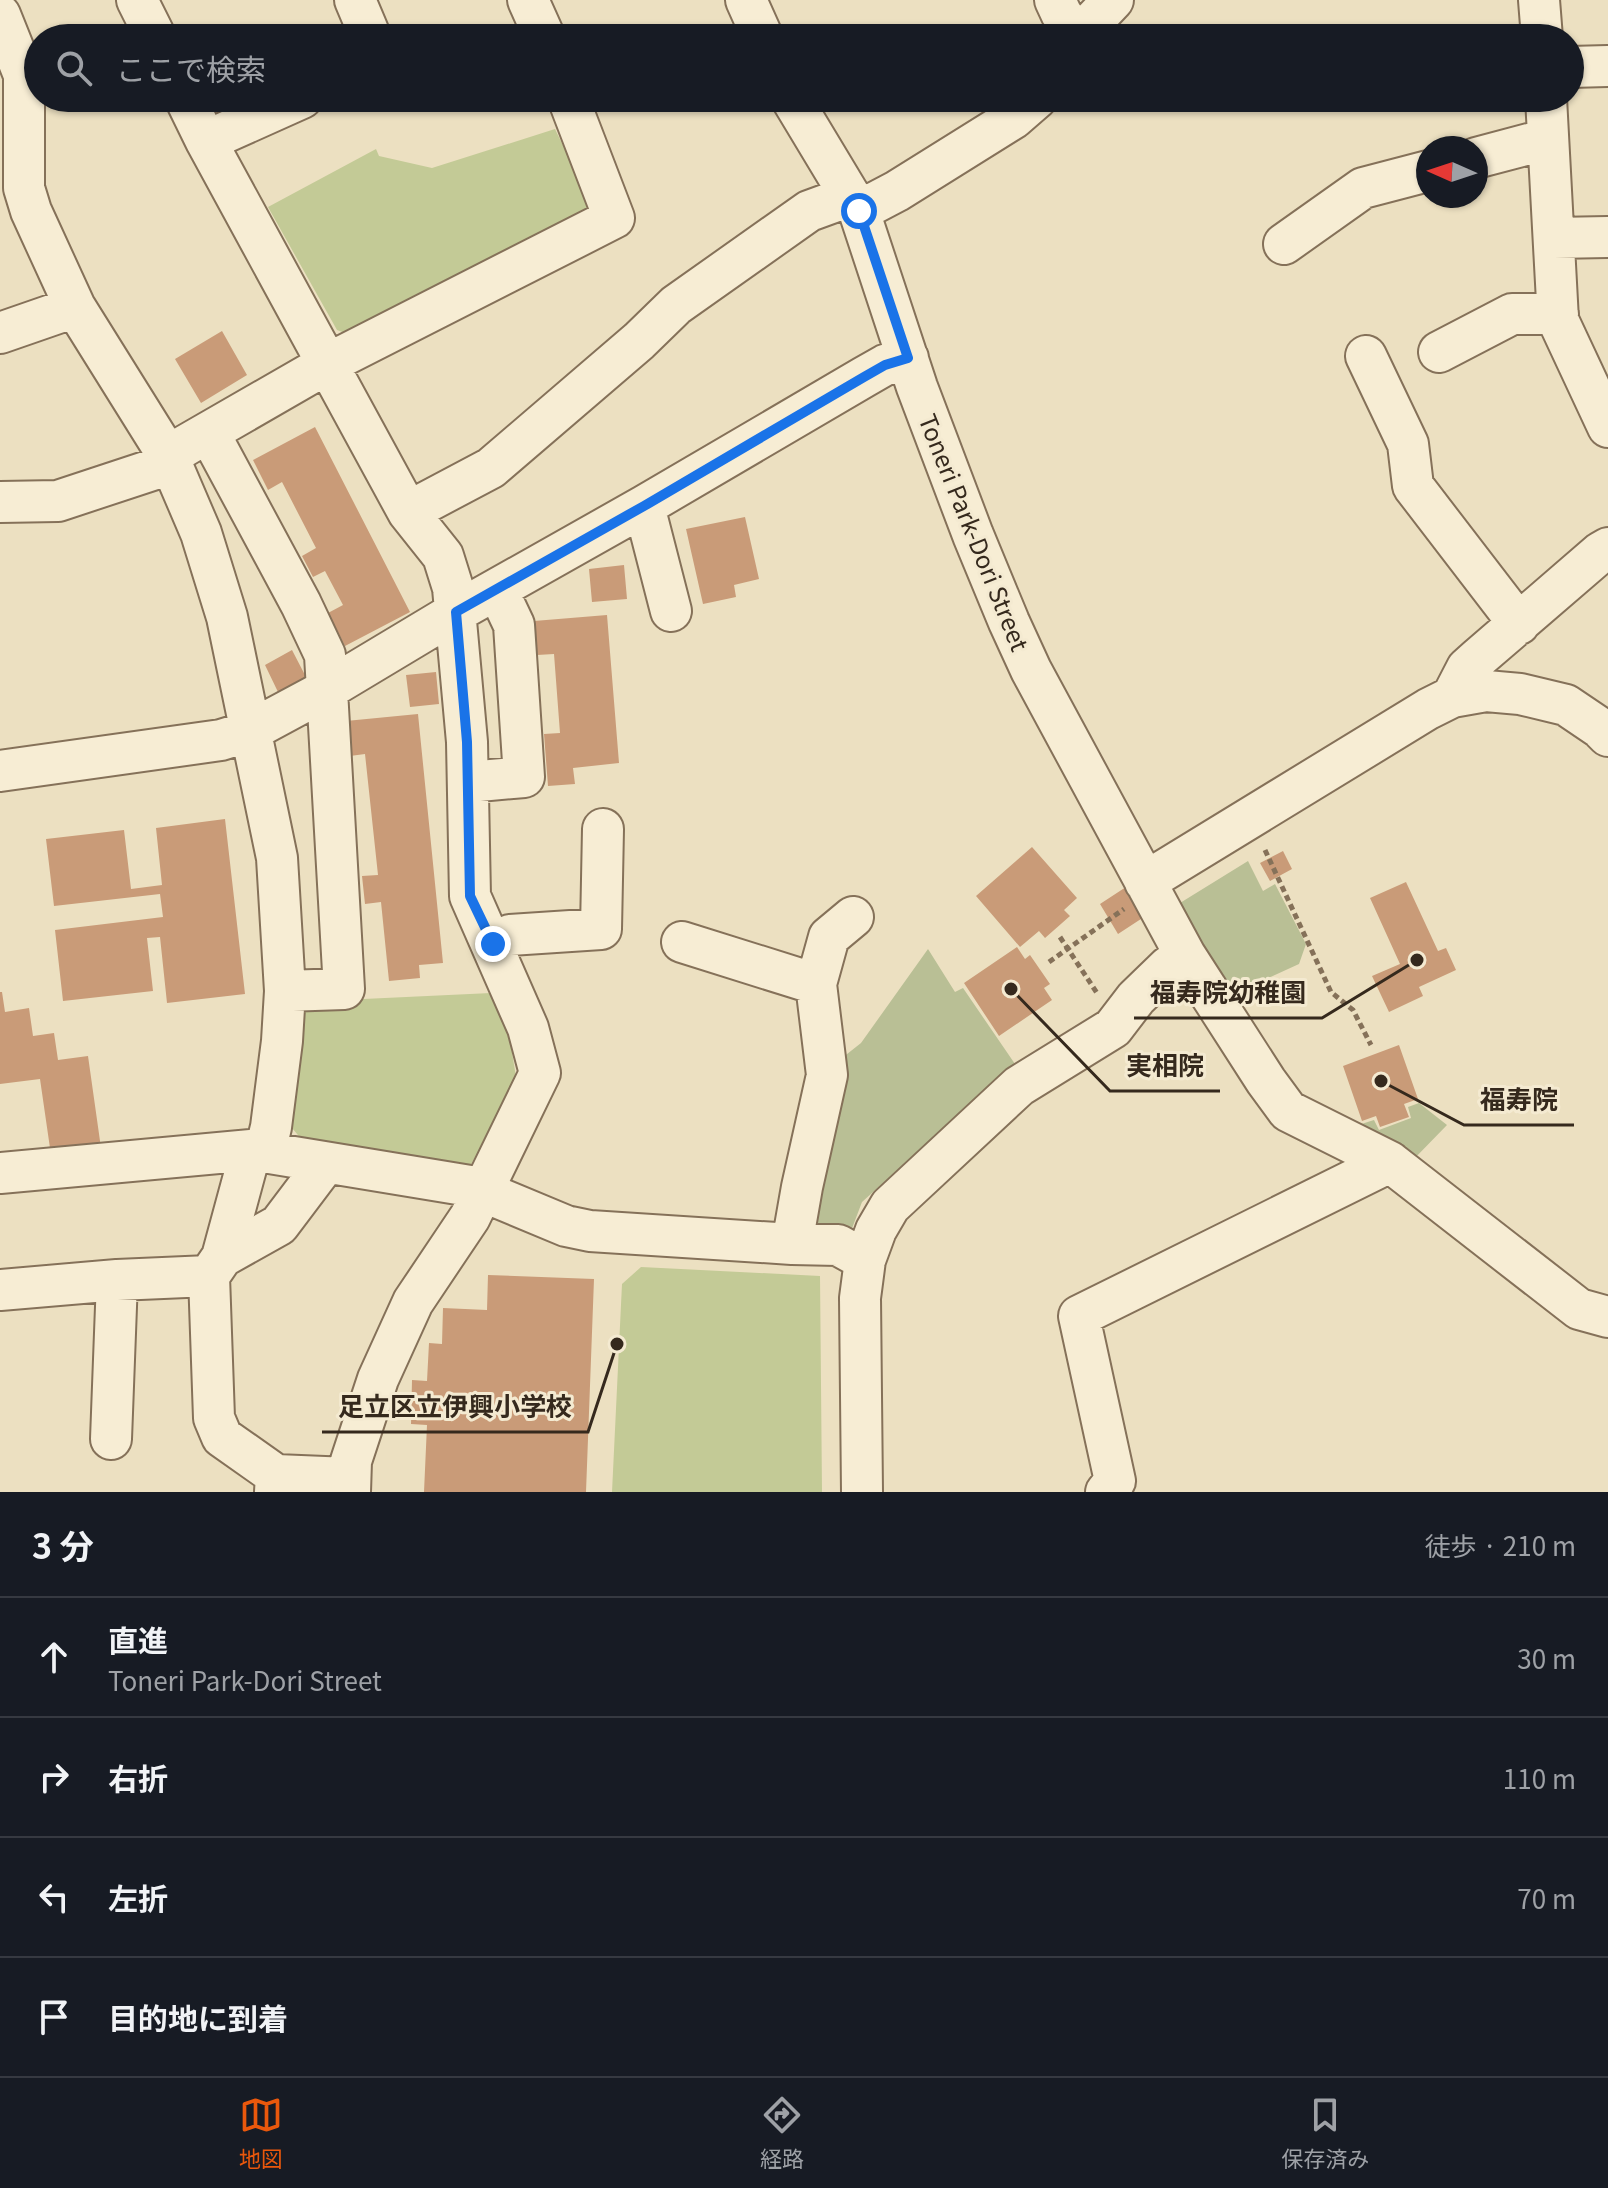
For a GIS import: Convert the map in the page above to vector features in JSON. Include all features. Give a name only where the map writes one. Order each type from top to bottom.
[{"type":"street","points":[[137,0],[149,24]]},
{"type":"street","points":[[355,0],[365,24]]},
{"type":"street","points":[[528,0],[539,24]]},
{"type":"street","points":[[746,0],[757,24]]},
{"type":"street","points":[[1055,0],[1068,24]]},
{"type":"street","points":[[1090,24],[1113,0]]},
{"type":"street","points":[[1539,0],[1541,24]]},
{"type":"street","points":[[0,15],[24,75],[11,171],[24,188],[31,211],[75,307],[168,456],[201,533],[227,617],[277,858],[285,991],[282,1041],[271,1127],[258,1151],[215,1266],[214,1418],[222,1437],[276,1484],[349,1485],[351,1461],[378,1379],[413,1302],[470,1217],[540,1073],[528,1028],[470,896],[467,742],[453,588],[443,556],[408,512],[192,112]]},
{"type":"street","points":[[1584,67],[1608,66]]},
{"type":"street","points":[[206,141],[271,112]]},
{"type":"street","points":[[0,502],[58,501],[158,468],[168,456],[327,364],[614,218],[573,112]]},
{"type":"street","name":"Toneri Park-Dori Street","points":[[800,112],[855,203],[973,535],[1014,634],[1137,894],[1185,955],[1241,1045],[1288,1111],[1390,1162],[1579,1309],[1608,1317]]},
{"type":"street","points":[[408,512],[491,468],[688,297],[809,211],[897,191],[1021,112]]},
{"type":"street","points":[[1547,112],[1558,320],[1608,427]]},
{"type":"street","points":[[1488,155],[1548,139]]},
{"type":"street","points":[[1284,244],[1363,188],[1416,174]]},
{"type":"street","points":[[1554,238],[1608,237]]},
{"type":"street","points":[[0,333],[75,307]]},
{"type":"street","points":[[1439,352],[1512,314],[1558,314]]},
{"type":"street","points":[[1366,356],[1408,444],[1413,486],[1519,624]]},
{"type":"street","points":[[0,771],[221,740],[250,731],[497,589],[590,519],[644,506],[885,365],[908,358]]},
{"type":"street","points":[[209,433],[325,655],[344,989],[285,991]]},
{"type":"street","points":[[644,506],[671,611]]},
{"type":"street","points":[[1452,697],[1467,668],[1608,548]]},
{"type":"street","points":[[468,782],[524,777],[514,625],[497,589]]},
{"type":"street","points":[[1137,894],[1428,709],[1452,697],[1486,691],[1520,694],[1566,705],[1608,736]]},
{"type":"street","points":[[493,944],[510,935],[601,929],[603,829]]},
{"type":"street","points":[[792,1244],[827,1075],[816,984],[829,937],[853,917]]},
{"type":"street","points":[[682,942],[816,984]]},
{"type":"street","points":[[862,1492],[860,1298],[865,1260],[876,1230],[890,1206],[1019,1086],[1117,1025],[1136,998],[1185,955]]},
{"type":"street","points":[[0,1173],[258,1151],[470,1186],[566,1226],[590,1231],[838,1245],[865,1260]]},
{"type":"street","points":[[0,1290],[117,1280],[215,1266],[279,1225],[319,1172],[322,1162]]},
{"type":"street","points":[[1106,1492],[1115,1481],[1079,1316],[1390,1162]]},
{"type":"street","points":[[111,1439],[117,1280]]},
{"type":"path","points":[[1261,842],[1331,992],[1353,1010],[1371,1045]]},
{"type":"path","points":[[1049,962],[1137,894]]},
{"type":"path","points":[[1060,937],[1117,1025]]},
{"type":"green space","points":[[555,129],[591,203],[585,218],[350,335],[337,330],[268,207],[376,149],[379,156],[432,168]]},
{"type":"green space","points":[[1248,861],[1263,891],[1275,884],[1306,944],[1299,964],[1229,996],[1180,903]]},
{"type":"green space","points":[[928,949],[955,992],[963,988],[1015,1064],[862,1202],[851,1231],[812,1230],[837,1062],[861,1043]]},
{"type":"green space","points":[[491,993],[509,1034],[517,1083],[470,1166],[303,1141],[292,1128],[300,1002]]},
{"type":"green space","points":[[1419,1103],[1447,1125],[1411,1162],[1352,1127],[1374,1120],[1379,1130],[1411,1118],[1408,1107]]},
{"type":"green space","points":[[641,1267],[820,1276],[822,1492],[612,1492],[622,1284]]},
{"type":"building","points":[[222,331],[247,375],[201,403],[175,359]]},
{"type":"building","points":[[315,427],[410,612],[345,646],[328,613],[343,605],[325,571],[313,577],[302,556],[316,548],[282,482],[268,490],[253,460]]},
{"type":"building","points":[[745,517],[759,579],[734,585],[736,597],[703,604],[686,529]]},
{"type":"building","points":[[624,565],[627,599],[592,602],[589,569]]},
{"type":"building","points":[[607,615],[619,763],[573,768],[575,784],[548,786],[544,734],[560,733],[554,654],[537,655],[534,621]]},
{"type":"building","points":[[292,650],[306,677],[278,692],[265,665]]},
{"type":"building","points":[[436,672],[439,704],[410,707],[406,675]]},
{"type":"building","points":[[418,714],[443,963],[419,965],[420,978],[389,981],[381,902],[365,904],[362,876],[378,875],[365,754],[350,756],[346,721]]},
{"type":"building","points":[[225,819],[245,994],[167,1003],[160,937],[147,938],[153,991],[63,1001],[55,930],[163,917],[160,894],[54,906],[46,839],[124,830],[131,889],[162,885],[156,828]]},
{"type":"building","points":[[1032,847],[1077,898],[1064,910],[1070,916],[1045,938],[1039,931],[1020,947],[976,896]]},
{"type":"building","points":[[1283,851],[1292,869],[1270,881],[1260,863]]},
{"type":"building","points":[[1406,882],[1438,951],[1446,948],[1456,970],[1419,987],[1423,996],[1389,1012],[1372,976],[1400,964],[1370,898]]},
{"type":"building","points":[[1126,887],[1144,917],[1118,934],[1100,904]]},
{"type":"building","points":[[1017,947],[1025,959],[1030,955],[1050,984],[1044,988],[1052,1000],[999,1036],[964,983]]},
{"type":"building","points":[[0,992],[5,1012],[29,1008],[33,1036],[54,1033],[58,1060],[88,1056],[101,1148],[51,1155],[40,1079],[0,1084]]},
{"type":"building","points":[[1399,1045],[1418,1099],[1404,1104],[1409,1117],[1380,1127],[1376,1116],[1362,1121],[1343,1066]]},
{"type":"building","points":[[488,1275],[594,1279],[586,1492],[424,1492],[427,1425],[411,1424],[412,1380],[427,1381],[429,1343],[442,1344],[443,1308],[487,1310]]},
{"type":"place","name":"福寿院幼稚園","points":[[1417,960]]},
{"type":"place","name":"実相院","points":[[1011,989]]},
{"type":"place","name":"福寿院","points":[[1381,1081]]},
{"type":"place","name":"足立区立伊興小学校","points":[[617,1344]]},
{"type":"route","points":[[493,944],[470,896],[467,742],[456,612],[885,365],[908,358],[859,211]]}]
